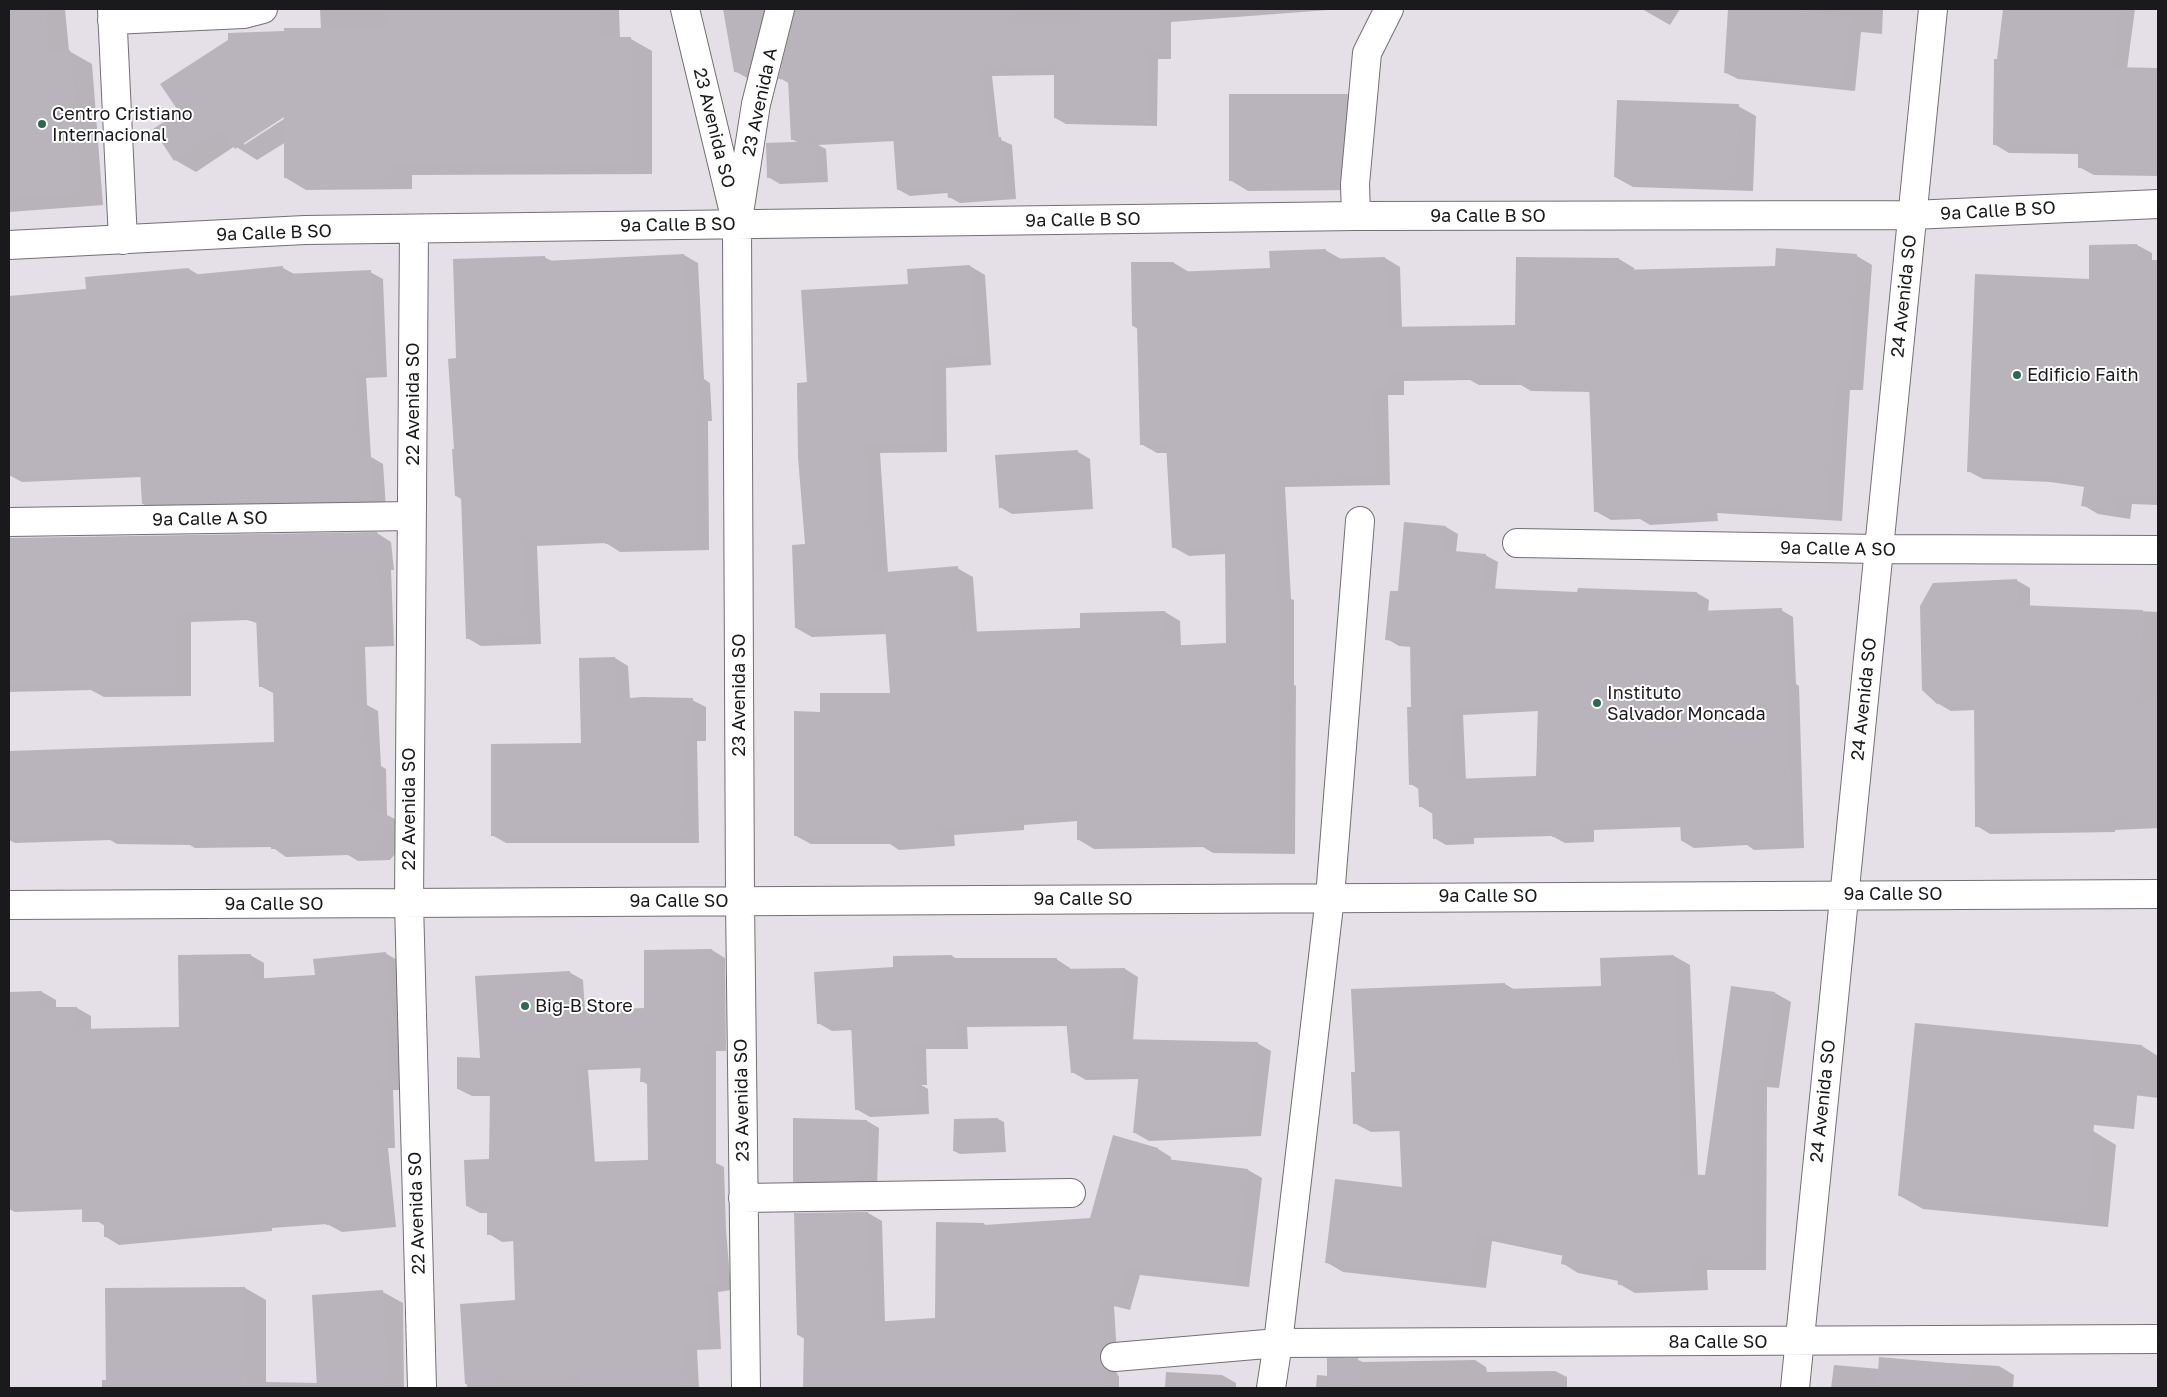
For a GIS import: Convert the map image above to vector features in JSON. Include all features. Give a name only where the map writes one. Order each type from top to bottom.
[{"type":"street","points":[[123,240],[112,14],[244,14],[263,9]]},
{"type":"street","name":"23 Avenida SO","points":[[685,9],[737,225],[740,901],[746,1388]]},
{"type":"street","name":"23 Avenida A","points":[[737,225],[756,104],[780,9]]},
{"type":"street","points":[[1356,216],[1355,184],[1367,53],[1389,9]]},
{"type":"street","name":"24 Avenida SO","points":[[1794,1388],[1933,9]]},
{"type":"street","name":"9a Calle B SO","points":[[9,245],[306,230],[1356,216],[1912,215],[2158,204]]},
{"type":"street","name":"22 Avenida SO","points":[[414,229],[409,903],[422,1388]]},
{"type":"street","name":"9a Calle A SO","points":[[9,522],[412,516]]},
{"type":"street","points":[[1271,1388],[1278,1343],[1330,897],[1360,521]]},
{"type":"street","name":"9a Calle A SO","points":[[1517,543],[1879,549],[2158,550]]},
{"type":"street","name":"9a Calle SO","points":[[9,905],[1844,894],[2158,894]]},
{"type":"street","points":[[743,1198],[1071,1194]]},
{"type":"street","name":"8a Calle SO","points":[[1115,1357],[1278,1343],[2158,1339]]},
{"type":"building","name":"Centro Cristiano Internacional","points":[[9,9],[45,9],[48,51],[70,50],[81,193],[9,198]]},
{"type":"building","points":[[386,9],[599,9],[600,37],[631,37],[631,163],[391,164],[391,178],[284,178],[284,117],[235,149],[222,129],[174,161],[153,129],[179,112],[160,84],[228,40],[228,33],[284,31],[284,28],[387,28]]},
{"type":"building","points":[[723,9],[764,9],[747,74],[734,72]]},
{"type":"building","points":[[795,9],[1013,9],[1014,24],[1081,25],[1080,9],[1160,9],[1160,53],[1147,53],[1147,120],[1054,118],[1054,69],[981,70],[989,138],[1001,137],[1006,193],[948,198],[947,187],[897,190],[893,135],[791,140],[788,80],[778,79]]},
{"type":"building","points":[[1728,9],[1768,9],[1850,17],[1844,85],[1724,73]]},
{"type":"building","points":[[2003,9],[2119,9],[2112,67],[2158,68],[2158,169],[2078,168],[2078,146],[1993,145],[1994,59],[1997,59]]},
{"type":"building","points":[[1229,94],[1348,94],[1340,181],[1229,181]]},
{"type":"building","points":[[1617,100],[1739,104],[1736,182],[1614,177]]},
{"type":"building","points":[[815,141],[816,176],[767,178],[766,143]]},
{"type":"building","points":[[2137,244],[2137,260],[2158,260],[2158,497],[2118,497],[2116,511],[2081,506],[2085,481],[2034,474],[1967,472],[1975,274],[2089,279],[2089,245]]},
{"type":"building","points":[[1776,248],[1857,254],[1848,382],[1835,382],[1827,513],[1702,505],[1703,513],[1633,517],[1633,511],[1594,512],[1589,384],[1515,383],[1515,377],[1463,377],[1463,372],[1389,373],[1389,386],[1373,387],[1375,477],[1270,479],[1276,590],[1279,590],[1279,676],[1281,676],[1280,846],[1197,845],[1197,839],[1077,840],[1077,812],[1009,817],[1009,822],[939,827],[940,838],[883,842],[882,836],[794,836],[794,711],[820,712],[820,693],[890,693],[885,626],[795,628],[792,545],[805,544],[798,457],[797,383],[807,382],[801,290],[908,284],[907,269],[970,265],[976,356],[931,359],[932,444],[865,445],[873,573],[958,566],[962,632],[1080,628],[1080,613],[1165,611],[1166,646],[1226,643],[1225,545],[1172,548],[1166,444],[1140,445],[1137,326],[1132,326],[1131,262],[1174,262],[1174,272],[1270,268],[1269,251],[1326,249],[1326,259],[1385,257],[1387,327],[1515,325],[1516,257],[1619,258],[1619,270],[1775,266]]},
{"type":"building","points":[[684,254],[691,374],[697,374],[698,414],[694,414],[696,543],[605,544],[605,535],[523,539],[527,637],[466,639],[461,496],[455,496],[448,359],[456,358],[453,259],[545,256],[545,261]]},
{"type":"building","points":[[283,266],[284,274],[371,270],[375,370],[354,371],[360,456],[370,455],[374,501],[142,504],[140,470],[9,476],[9,296],[86,289],[85,277],[189,268],[190,275]]},
{"type":"building","points":[[1078,450],[1081,503],[999,508],[995,455]]},
{"type":"building","name":"Instituto Salvador Moncada","points":[[1404,522],[1446,526],[1444,550],[1486,554],[1483,588],[1577,592],[1578,588],[1697,592],[1696,611],[1782,608],[1784,677],[1787,677],[1792,842],[1740,843],[1740,839],[1681,841],[1680,821],[1582,824],[1582,836],[1552,837],[1552,829],[1462,832],[1462,838],[1433,839],[1432,807],[1419,807],[1418,784],[1409,785],[1407,707],[1411,707],[1410,642],[1385,640],[1390,591],[1398,591]],"holes":[[[1538,704],[1536,776],[1454,779],[1452,709]]]},
{"type":"building","points":[[377,532],[380,562],[377,562],[380,638],[350,639],[353,703],[364,702],[367,759],[371,759],[374,812],[385,812],[385,839],[375,852],[342,853],[342,847],[271,849],[270,839],[180,840],[180,837],[101,837],[101,832],[9,835],[9,751],[274,742],[273,687],[259,687],[256,615],[237,616],[237,612],[177,614],[177,688],[88,690],[88,682],[9,684],[9,538]]},
{"type":"building","points":[[2017,579],[2018,605],[2143,610],[2139,701],[2158,700],[2158,820],[2102,823],[2102,825],[1975,827],[1974,702],[1937,704],[1922,690],[1920,606],[1933,583]]},
{"type":"building","points":[[615,657],[617,699],[643,697],[693,698],[693,734],[684,734],[686,836],[491,836],[491,744],[581,743],[579,658]]},
{"type":"building","points":[[712,949],[713,1044],[703,1044],[703,1158],[711,1158],[712,1222],[718,1283],[705,1284],[708,1342],[684,1343],[687,1388],[581,1388],[580,1377],[465,1384],[460,1304],[515,1300],[513,1234],[487,1235],[487,1206],[466,1206],[464,1160],[489,1159],[490,1090],[457,1089],[457,1057],[480,1058],[475,976],[570,971],[572,1011],[644,1008],[644,950]],"holes":[[[641,1060],[640,1082],[647,1082],[648,1160],[582,1162],[575,1063]]]},
{"type":"building","points":[[386,952],[392,1021],[386,1021],[388,1083],[380,1083],[382,1140],[375,1141],[382,1220],[326,1225],[326,1216],[259,1220],[259,1224],[104,1237],[104,1222],[82,1222],[82,1202],[9,1210],[9,992],[42,991],[42,1007],[77,1007],[77,1029],[179,1027],[178,955],[251,954],[251,979],[315,975],[313,959]]},
{"type":"building","points":[[952,955],[952,958],[1057,958],[1057,969],[1125,968],[1119,1039],[1258,1042],[1247,1128],[1133,1133],[1139,1071],[1071,1073],[1066,1019],[954,1020],[954,1041],[912,1042],[914,1077],[908,1078],[914,1079],[915,1107],[855,1110],[851,1022],[817,1024],[814,972],[893,967],[893,956]]},
{"type":"building","points":[[1674,955],[1682,1174],[1705,1175],[1731,986],[1775,992],[1763,1080],[1751,1078],[1750,1261],[1691,1262],[1692,1281],[1618,1285],[1617,1275],[1561,1264],[1563,1251],[1475,1233],[1470,1280],[1325,1263],[1335,1179],[1402,1187],[1399,1122],[1353,1124],[1351,1072],[1355,1072],[1351,989],[1505,983],[1505,989],[1601,986],[1600,958]]},
{"type":"building","points":[[1915,1023],[2142,1045],[2134,1129],[2094,1125],[2086,1214],[1898,1196]]},
{"type":"building","points":[[793,1118],[867,1120],[865,1181],[793,1182]]},
{"type":"building","points":[[998,1118],[1000,1150],[953,1151],[954,1119]]},
{"type":"building","points":[[1113,1135],[1158,1148],[1158,1158],[1248,1169],[1235,1280],[1127,1268],[1117,1303],[1101,1299],[1104,1347],[1099,1358],[1105,1369],[1106,1388],[803,1388],[804,1335],[797,1335],[794,1213],[868,1212],[872,1322],[935,1318],[936,1222],[984,1223],[984,1225],[1090,1218]]},
{"type":"building","points":[[245,1287],[246,1388],[106,1388],[105,1288]]},
{"type":"building","points":[[383,1290],[388,1380],[384,1380],[384,1388],[317,1388],[312,1295]]},
{"type":"building","points":[[1879,1357],[1970,1365],[1969,1388],[1877,1388]]},
{"type":"building","points":[[1327,1358],[1358,1358],[1359,1388],[1327,1388]]},
{"type":"place","name":"Centro Cristiano Internacional","points":[[42,124]]},
{"type":"place","name":"Edificio Faith","points":[[2017,375]]},
{"type":"place","name":"Instituto Salvador Moncada","points":[[1597,703]]},
{"type":"place","name":"Big-B Store","points":[[525,1006]]}]
